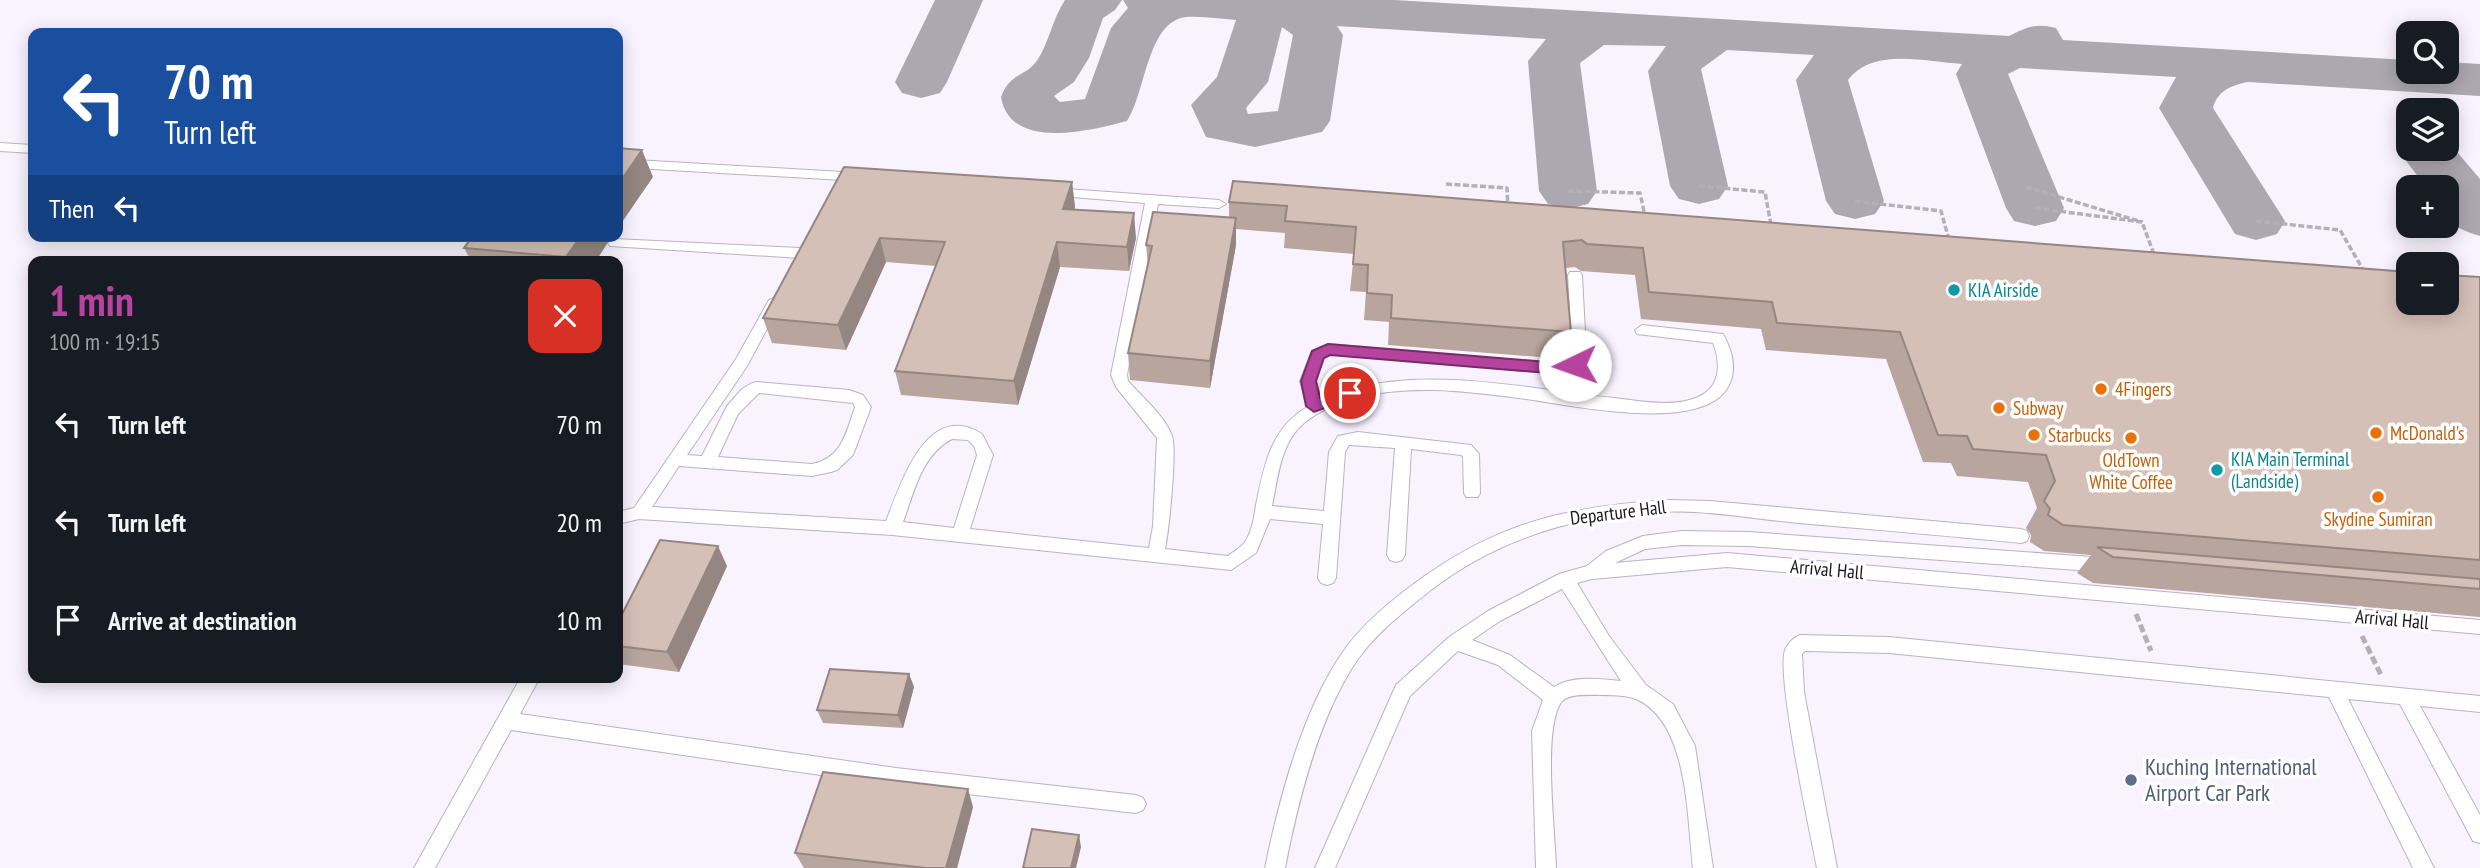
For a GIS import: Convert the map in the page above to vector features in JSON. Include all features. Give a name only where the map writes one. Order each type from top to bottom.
[{"type":"lane","points":[[0,147],[28,149]]},
{"type":"lane","points":[[623,163],[837,181],[881,179]]},
{"type":"lane","points":[[1044,191],[1219,204]]},
{"type":"lane","points":[[1152,199],[1119,375],[1121,383],[1160,427],[1165,438],[1161,526],[1156,555]]},
{"type":"lane","points":[[615,243],[800,254]]},
{"type":"lane","points":[[1314,406],[1308,381],[1317,355],[1328,349],[1560,369],[1575,365],[1579,352],[1575,275]]},
{"type":"lane","points":[[639,513],[742,362],[781,290]]},
{"type":"lane","points":[[623,517],[639,513],[892,528],[1231,563],[1249,553],[1264,512],[1270,463],[1283,437],[1299,416],[1314,406],[1350,393],[1406,386],[1498,391],[1645,408],[1686,406],[1707,400],[1718,389],[1727,373],[1726,357],[1718,338],[1642,330]]},
{"type":"lane","points":[[674,460],[707,464],[812,470],[831,466],[847,451],[863,407],[858,399],[849,396],[757,387],[746,392],[735,404],[707,464]]},
{"type":"lane","points":[[892,528],[925,453],[936,439],[947,432],[970,433],[982,442],[985,455],[960,535]]},
{"type":"lane","points":[[1327,578],[1337,452],[1344,440],[1358,438],[1465,449],[1471,454],[1472,493]]},
{"type":"lane","points":[[1396,555],[1403,442]]},
{"type":"lane","name":"Departure Hall","points":[[1275,868],[1295,788],[1313,739],[1350,656],[1378,623],[1449,565],[1495,539],[1547,521],[1671,505],[2021,536]]},
{"type":"lane","points":[[1264,512],[1330,518]]},
{"type":"lane","points":[[1592,572],[1612,556],[1643,543],[1682,538],[1748,539],[2117,566]]},
{"type":"lane","name":"Arrival Hall","points":[[1325,868],[1403,691],[1455,642],[1494,616],[1565,579],[1592,572],[1727,560],[2480,627]]},
{"type":"lane","points":[[1565,579],[1603,641],[1639,691],[1666,710],[1688,752],[1703,868]]},
{"type":"lane","points":[[1455,642],[1504,660],[1553,697]]},
{"type":"lane","points":[[1827,868],[1795,692],[1793,652],[1800,643],[1889,645],[2480,704]]},
{"type":"lane","points":[[424,868],[528,683]]},
{"type":"lane","points":[[1546,868],[1541,731],[1553,697],[1566,689],[1639,691]]},
{"type":"lane","points":[[2334,689],[2424,868]]},
{"type":"lane","points":[[2398,696],[2480,834]]},
{"type":"lane","points":[[508,721],[896,777],[1136,804]]},
{"type":"path","points":[[1447,184],[1507,188],[1509,216]]},
{"type":"path","points":[[1699,186],[1765,192],[1771,227]]},
{"type":"path","points":[[2026,187],[2142,222]]},
{"type":"path","points":[[1568,191],[1640,193],[1648,229]]},
{"type":"path","points":[[1855,201],[1941,211],[1952,251]]},
{"type":"path","points":[[2035,208],[2142,222]]},
{"type":"path","points":[[2256,221],[2340,230],[2367,276]]},
{"type":"path","points":[[2142,222],[2159,269]]},
{"type":"path","points":[[2351,616],[2398,696]]},
{"type":"building","points":[[623,148],[642,150],[623,178]]},
{"type":"building","points":[[844,167],[1072,182],[1063,209],[1134,213],[1127,247],[1057,242],[1014,381],[895,371],[945,242],[880,238],[838,325],[763,318]]},
{"type":"building","points":[[1233,181],[2396,271],[2396,315],[2459,315],[2459,276],[2480,277],[2480,560],[2063,525],[2048,515],[2050,509],[2044,501],[2055,481],[2046,455],[1973,449],[1967,436],[1938,435],[1900,332],[1777,323],[1772,302],[1649,292],[1643,248],[1587,244],[1582,240],[1563,242],[1571,332],[1391,318],[1392,295],[1367,293],[1368,265],[1353,264],[1356,227],[1285,221],[1287,206],[1229,202]]},
{"type":"building","points":[[1153,212],[1236,218],[1210,361],[1128,353],[1152,246],[1146,245]]},
{"type":"building","points":[[468,242],[577,242],[567,256],[464,248]]},
{"type":"building","points":[[660,540],[718,546],[667,652],[623,647],[623,612]]},
{"type":"building","points":[[2097,547],[2480,579],[2480,589],[2113,557]]},
{"type":"building","points":[[830,669],[909,674],[898,715],[817,710]]},
{"type":"building","points":[[823,772],[968,789],[946,868],[795,853]]},
{"type":"building","points":[[1032,829],[1079,835],[1071,868],[1023,868]]},
{"type":"taxiway","points":[[921,82],[959,0]]},
{"type":"taxiway","points":[[1098,0],[1083,9],[1079,15],[1056,71],[1030,90],[1029,103],[1041,114],[1070,118],[1108,110],[1136,28],[1152,12],[1181,2]]},
{"type":"taxiway","points":[[1147,0],[1181,2]]},
{"type":"taxiway","points":[[1181,2],[1281,8]]},
{"type":"taxiway","points":[[1281,8],[1263,17],[1258,25],[1242,82],[1218,105],[1225,125],[1255,131],[1303,121],[1318,35],[1308,20],[1281,8]]},
{"type":"taxiway","points":[[1281,8],[1726,35]]},
{"type":"taxiway","points":[[1568,191],[1554,61],[1569,45],[1584,35],[1602,30],[1623,31]]},
{"type":"taxiway","points":[[1699,186],[1674,71],[1695,47],[1714,37],[1726,35]]},
{"type":"taxiway","points":[[1726,35],[1746,36]]},
{"type":"taxiway","points":[[1726,35],[1746,36]]},
{"type":"taxiway","points":[[1746,36],[1882,44]]},
{"type":"taxiway","points":[[2015,52],[2038,39]]},
{"type":"taxiway","points":[[1855,201],[1822,80],[1843,57],[1862,48],[1882,44]]},
{"type":"taxiway","points":[[1882,44],[2015,52]]},
{"type":"taxiway","points":[[1882,44],[1894,44]]},
{"type":"taxiway","points":[[2015,52],[2249,66]]},
{"type":"taxiway","points":[[2015,52],[1992,62],[1982,74],[2035,208]]},
{"type":"taxiway","points":[[2249,66],[2254,65]]},
{"type":"taxiway","points":[[2249,66],[2480,80]]},
{"type":"taxiway","points":[[2249,66],[2222,72],[2202,82],[2189,97],[2186,108],[2256,221]]},
{"type":"taxiway","points":[[2435,161],[2480,217]]},
{"type":"place","name":"KIA Airside","points":[[1954,290]]},
{"type":"place","name":"4Fingers","points":[[2101,389]]},
{"type":"place","name":"Subway","points":[[1999,408]]},
{"type":"place","name":"McDonald's","points":[[2376,433]]},
{"type":"place","name":"Starbucks","points":[[2034,435]]},
{"type":"place","name":"OldTown White Coffee","points":[[2131,438]]},
{"type":"place","name":"KIA Main Terminal (Landside)","points":[[2217,470]]},
{"type":"place","name":"Skydine Sumiran","points":[[2378,497]]},
{"type":"place","name":"Kuching International Airport Car Park","points":[[2131,780]]},
{"type":"route","points":[[1350,393],[1314,406],[1308,381],[1317,355],[1328,349],[1560,369],[1575,365]]}]
